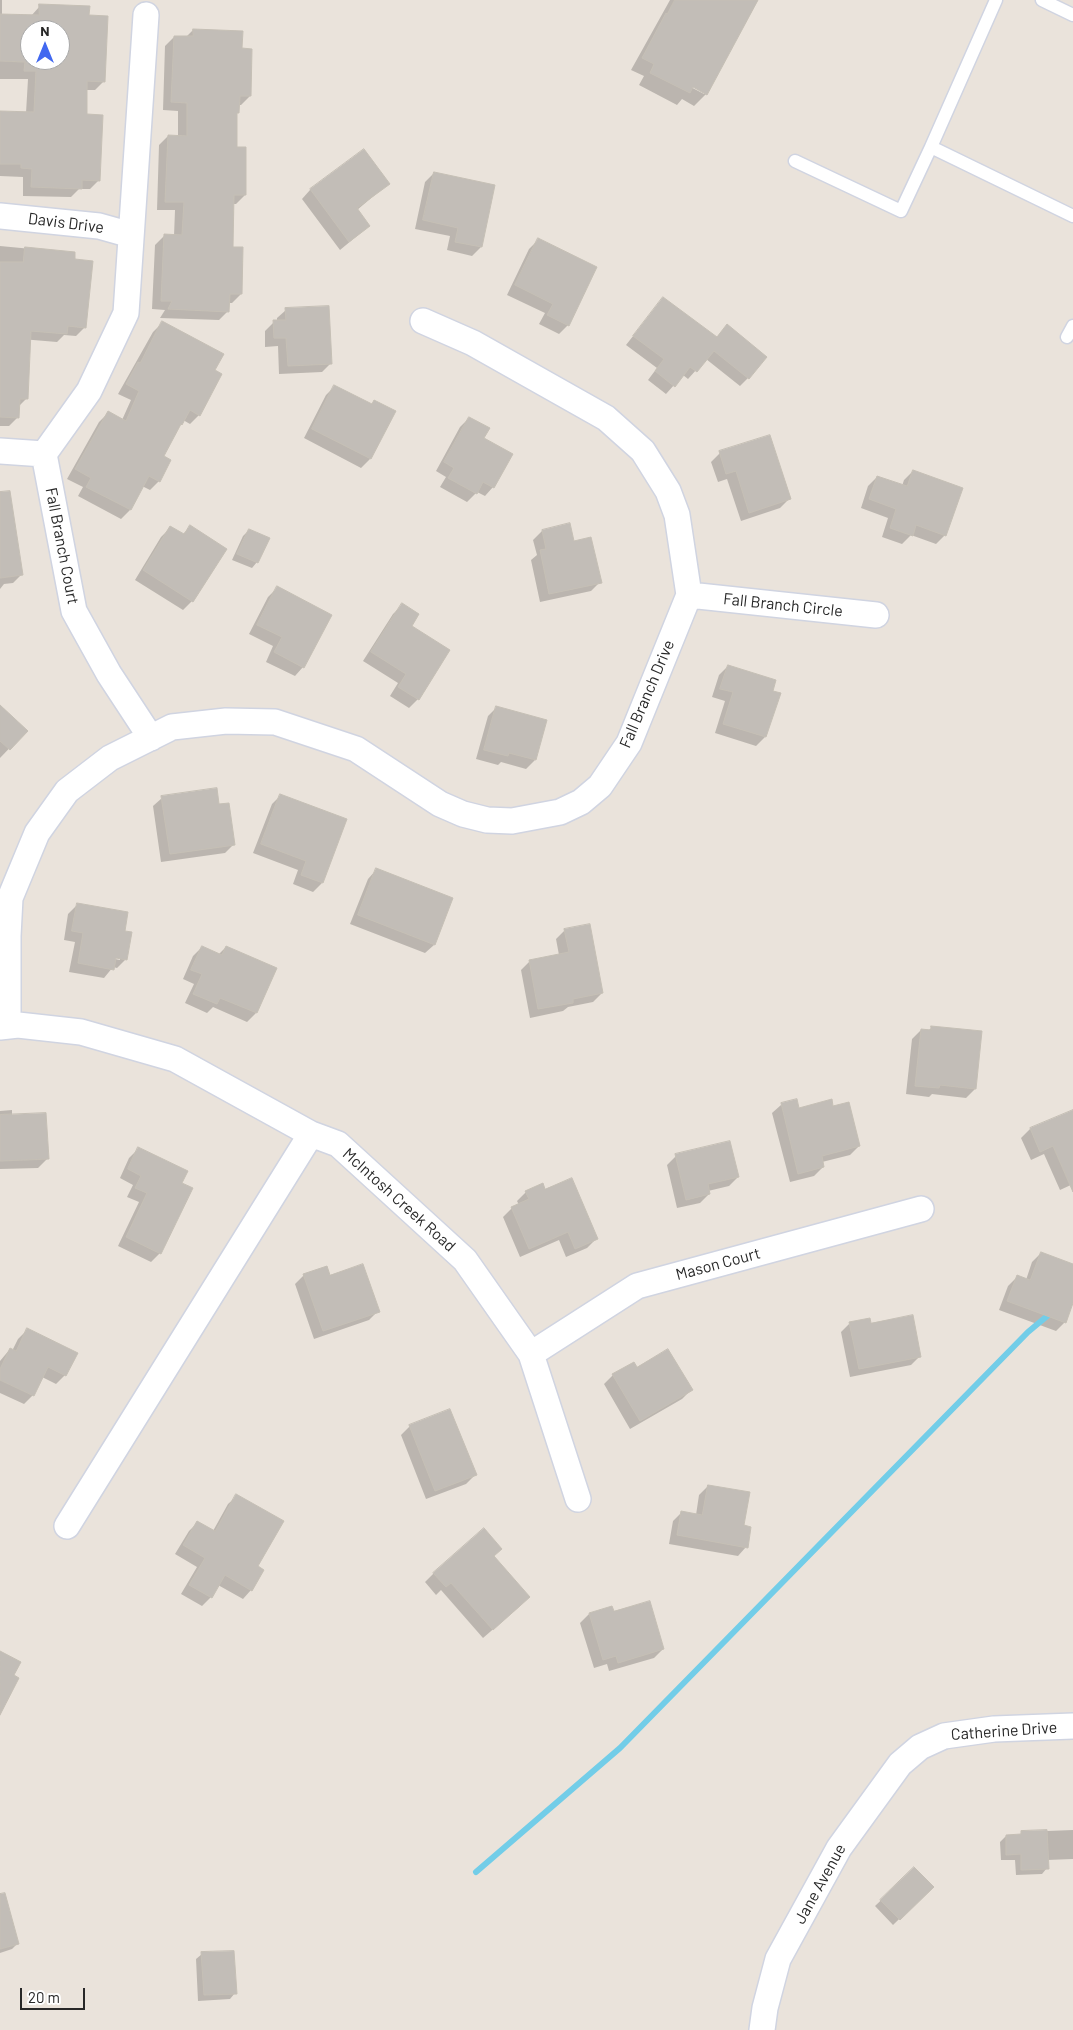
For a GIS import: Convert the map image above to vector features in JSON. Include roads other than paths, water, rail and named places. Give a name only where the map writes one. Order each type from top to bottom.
[{"type":"street","points":[[0,451],[44,454],[89,391],[126,313],[146,15]]},
{"type":"street","name":"Davis Drive","points":[[0,216],[99,226],[131,235]]},
{"type":"street","name":"Fall Branch Drive","points":[[4,1026],[10,898],[37,833],[67,791],[110,758],[172,727],[226,721],[274,722],[356,749],[440,804],[463,814],[487,820],[512,821],[560,812],[581,802],[600,786],[629,743],[689,595],[678,515],[668,491],[643,451],[606,418],[473,343],[423,321]]},
{"type":"street","name":"Fall Branch Court","points":[[44,454],[74,611],[109,674],[151,738]]},
{"type":"street","name":"Fall Branch Circle","points":[[689,595],[876,615]]},
{"type":"street","name":"McIntosh Creek Road","points":[[4,1026],[18,1025],[81,1032],[175,1060],[311,1134],[338,1144],[465,1260],[531,1354],[578,1499]]},
{"type":"street","points":[[67,1526],[311,1134]]},
{"type":"street","name":"Mason Court","points":[[531,1354],[637,1286],[921,1209]]},
{"type":"street","name":"Catherine Drive","points":[[911,1755],[920,1748],[944,1736],[994,1728],[1073,1726]]},
{"type":"street","name":"Jane Avenue","points":[[762,2030],[765,2008],[778,1959],[839,1848],[900,1764],[911,1755]]},
{"type":"lane","points":[[796,161],[901,211],[996,0]]},
{"type":"lane","points":[[1042,0],[1073,15]]},
{"type":"lane","points":[[931,147],[1073,216]]},
{"type":"waterway","points":[[476,1872],[620,1748],[1028,1332],[1052,1312]]}]
